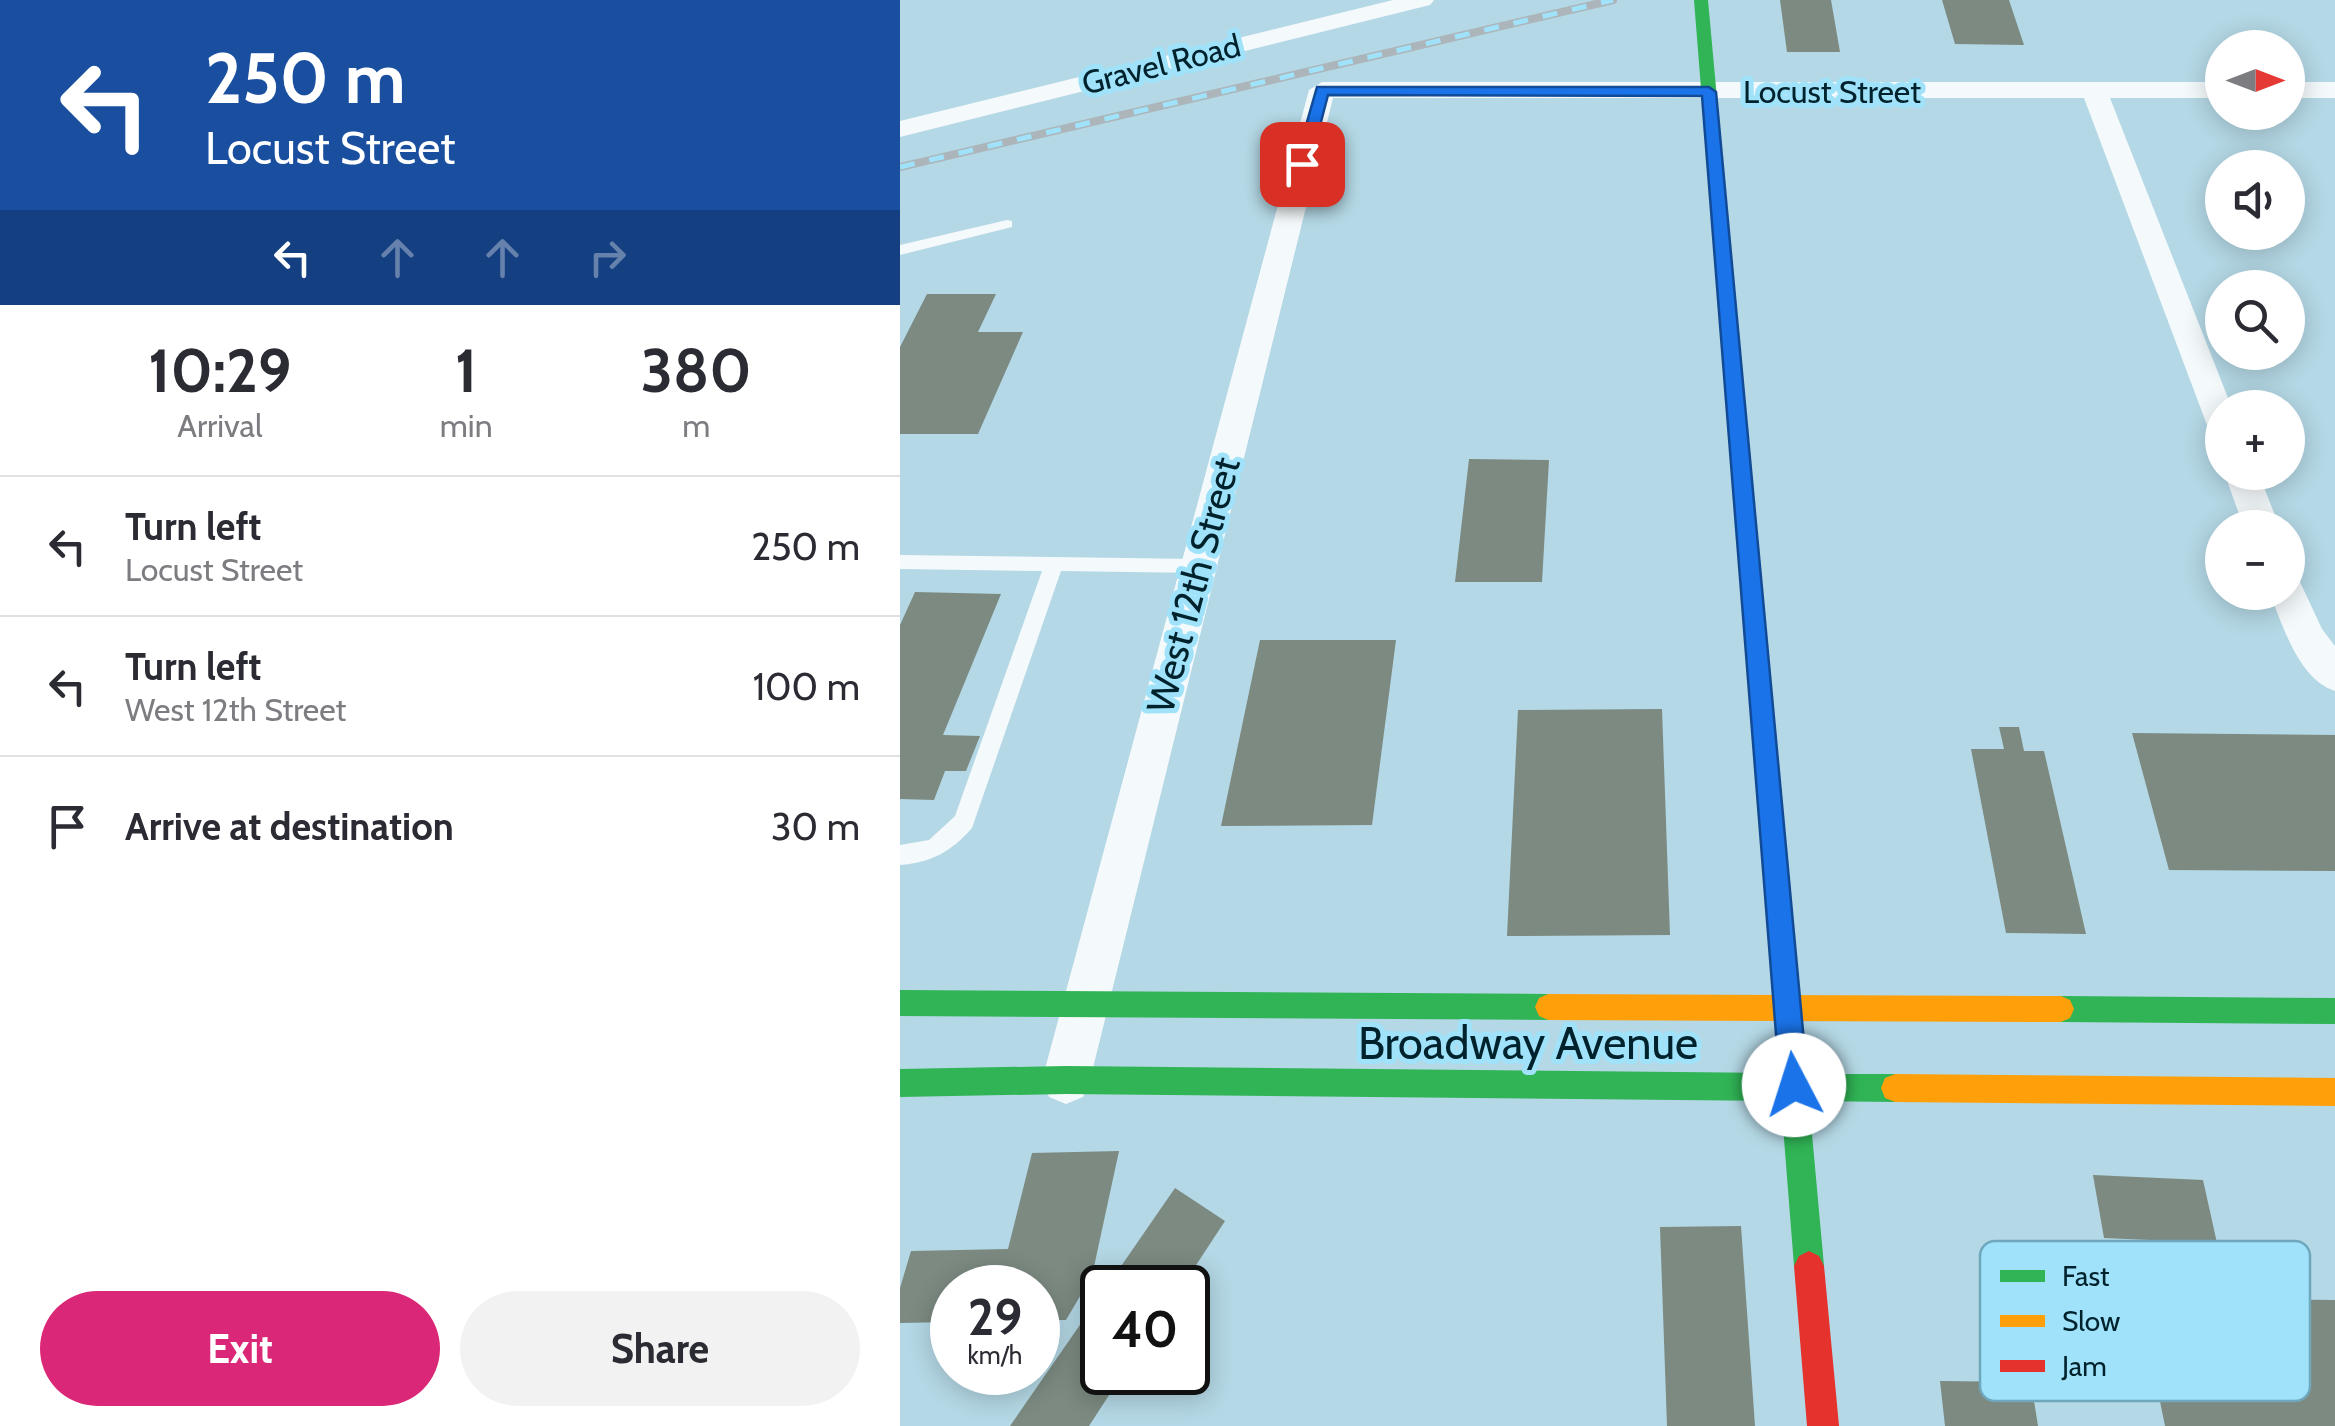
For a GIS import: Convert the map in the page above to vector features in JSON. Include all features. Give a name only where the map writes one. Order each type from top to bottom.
[{"type":"main road","points":[[1701,0],[1823,1426]]},
{"type":"main road","name":"Broadway Avenue","points":[[900,1003],[2335,1011]]},
{"type":"main road","name":"Broadway Avenue","points":[[900,1083],[1066,1080],[2335,1092]]},
{"type":"street","name":"Gravel Road","points":[[900,128],[1422,0]]},
{"type":"street","name":"Locust Street","points":[[1322,90],[2205,90]]},
{"type":"street","name":"West 12th Street","points":[[1066,1080],[1322,90]]},
{"type":"street","points":[[2094,90],[2209,390]]},
{"type":"street","points":[[2305,90],[2335,90]]},
{"type":"street","points":[[2294,610],[2306,638],[2335,675]]},
{"type":"lane","points":[[900,250],[1007,224]]},
{"type":"lane","points":[[900,562],[1198,566]]},
{"type":"lane","points":[[900,855],[920,855],[946,843],[964,820],[1054,564]]},
{"type":"building","points":[[1780,0],[1831,0],[1840,52],[1787,52]]},
{"type":"building","points":[[1942,0],[2009,0],[2024,45],[1955,44]]},
{"type":"building","points":[[927,294],[996,294],[978,332],[1023,332],[978,434],[900,434],[900,347]]},
{"type":"building","points":[[1469,459],[1549,460],[1542,582],[1455,582]]},
{"type":"building","points":[[915,592],[1001,594],[943,735],[980,736],[966,771],[945,771],[934,800],[900,799],[900,625]]},
{"type":"building","points":[[1260,640],[1396,640],[1372,825],[1221,826]]},
{"type":"building","points":[[1662,709],[1670,935],[1507,936],[1518,710]]},
{"type":"building","points":[[1999,727],[2019,727],[2024,751],[2044,751],[2086,934],[2006,933],[1971,749],[2004,749]]},
{"type":"building","points":[[2132,733],[2335,735],[2335,871],[2169,870]]},
{"type":"building","points":[[1119,1151],[1094,1265],[1080,1265],[1080,1296],[1066,1320],[1060,1320],[1060,1265],[930,1265],[930,1322],[900,1323],[900,1288],[911,1251],[1008,1249],[1032,1153]]},
{"type":"building","points":[[2093,1175],[2203,1180],[2217,1241],[2104,1238]]},
{"type":"building","points":[[1175,1188],[1225,1221],[1196,1265],[1122,1265]]},
{"type":"building","points":[[1741,1226],[1755,1426],[1667,1426],[1660,1227]]},
{"type":"building","points":[[2310,1300],[2335,1300],[2335,1426],[2165,1426],[2160,1401],[2310,1401]]},
{"type":"building","points":[[1080,1325],[1080,1395],[1109,1395],[1089,1426],[1010,1426],[1031,1395],[1060,1395],[1060,1354]]},
{"type":"building","points":[[1940,1381],[1980,1381],[1980,1401],[2034,1401],[2038,1426],[1945,1426]]},
{"type":"railway","points":[[900,167],[1613,0]]},
{"type":"traffic: fast","points":[[1701,0],[1809,1266]]},
{"type":"traffic: fast","points":[[900,1003],[1548,1007]]},
{"type":"traffic: fast","points":[[2061,1009],[2335,1011]]},
{"type":"traffic: fast","points":[[900,1083],[1066,1080],[1895,1088]]},
{"type":"traffic: slow","points":[[1548,1007],[2061,1009]]},
{"type":"traffic: slow","points":[[1895,1088],[2335,1092]]},
{"type":"traffic: jam","points":[[1809,1266],[1823,1426]]},
{"type":"route","points":[[1302,164],[1322,90],[1709,92],[1794,1085]]}]
